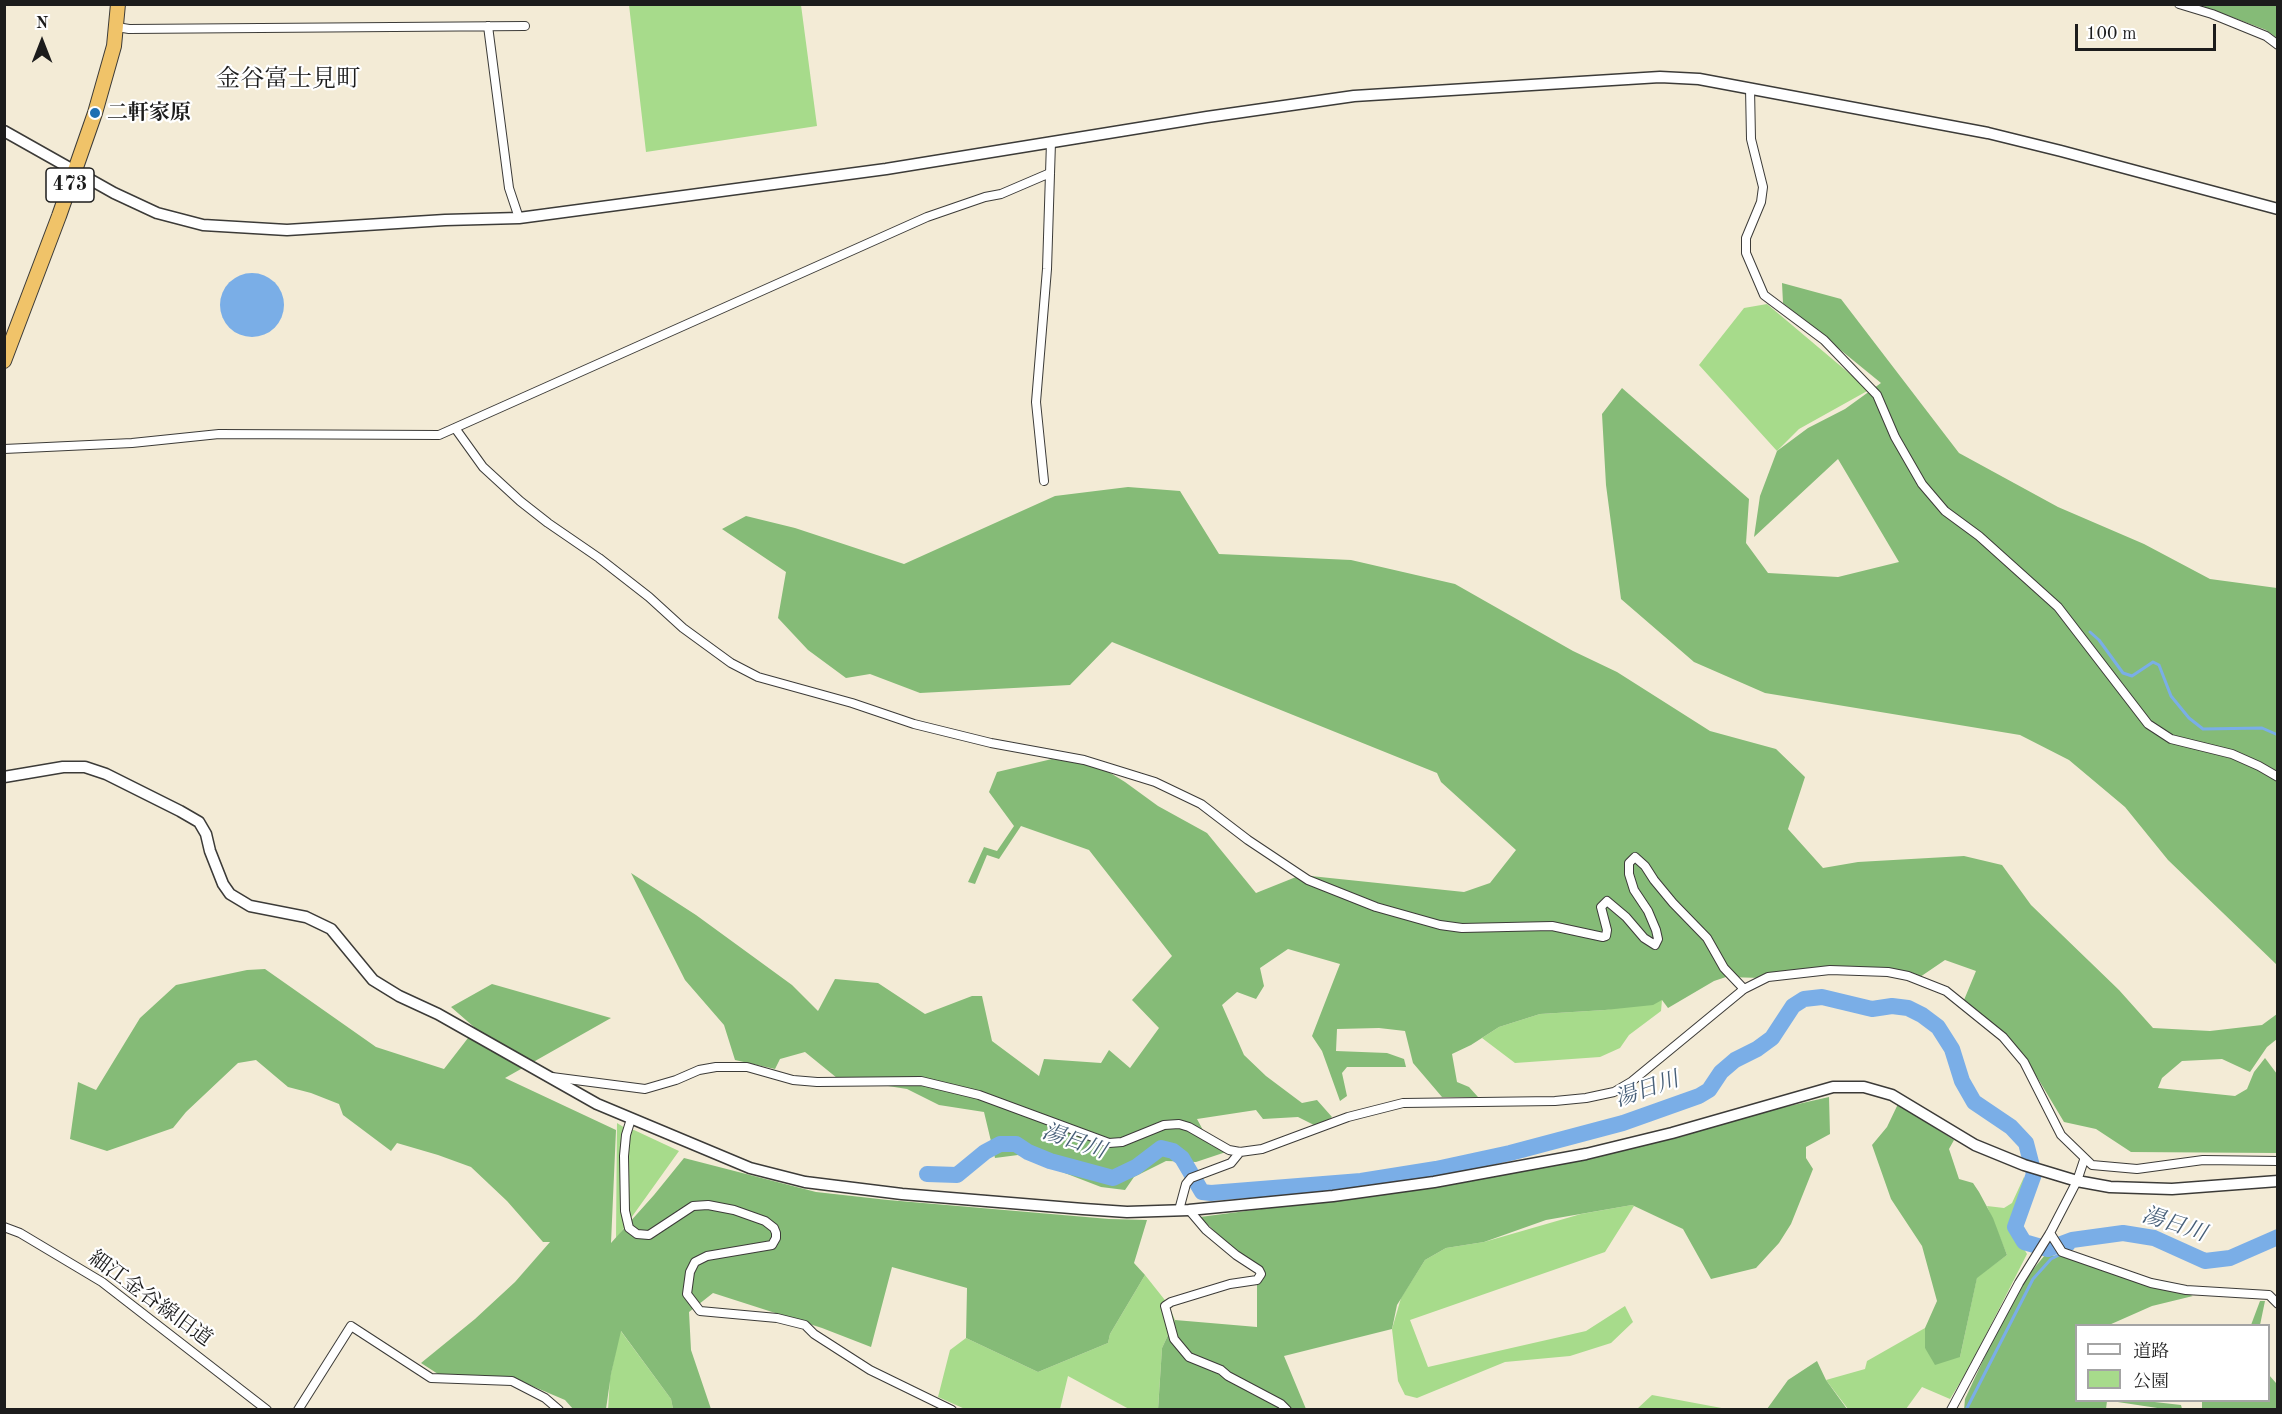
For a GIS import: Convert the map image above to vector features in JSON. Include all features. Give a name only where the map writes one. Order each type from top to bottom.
[{"type":"highway","name":"473","points":[[4,361],[59,216],[111,64],[118,4]]},
{"type":"street","points":[[2179,4],[2212,14],[2266,36],[2277,45]]},
{"type":"street","points":[[489,26],[509,188],[519,218]]},
{"type":"street","points":[[117,27],[129,29],[525,26]]},
{"type":"street","points":[[4,132],[114,193],[157,213],[203,225],[287,230],[445,220],[519,218],[886,169],[1207,117],[1387,93],[1660,77],[1699,79],[1988,133],[2277,209]]},
{"type":"street","points":[[1750,88],[1751,139],[1763,187],[1761,202],[1746,238],[1746,253],[1764,295],[1824,340],[1877,395],[1895,437],[1922,484],[1945,512],[1979,536],[2058,607],[2148,724],[2171,739],[2232,754],[2277,777]]},
{"type":"street","points":[[1044,480],[1036,402],[1047,269],[1051,142]]},
{"type":"street","points":[[4,449],[132,443],[219,434],[439,435],[927,217],[985,197],[1001,194],[1050,173]]},
{"type":"street","points":[[455,428],[483,467],[520,501],[599,558],[649,597],[683,628],[730,663],[758,677],[852,703],[914,724],[991,743],[1084,760],[1155,782],[1201,804],[1248,840],[1308,879],[1376,907],[1440,925],[1462,928],[1552,926],[1603,937],[1606,936],[1607,930],[1601,907],[1607,901],[1626,917],[1644,938],[1655,945],[1659,939],[1656,930],[1648,911],[1634,890],[1629,874],[1629,863],[1635,857],[1645,866],[1673,903],[1707,938],[1724,968],[1744,989]]},
{"type":"street","points":[[4,777],[63,767],[85,767],[106,774],[180,811],[199,822],[203,828],[223,884],[230,894],[250,906],[306,916],[331,929],[373,980],[399,996],[438,1014],[577,1095],[750,1168],[805,1182],[902,1194],[1083,1209],[1127,1212],[1184,1210],[1344,1194],[1434,1182],[1586,1154],[1672,1133],[1833,1088],[1864,1087],[1892,1095],[1975,1144],[2024,1165],[2077,1181],[2110,1187],[2172,1189],[2277,1181]]},
{"type":"street","points":[[548,1077],[645,1089],[699,1070],[716,1067],[747,1067],[793,1080],[817,1082],[921,1081],[979,1095],[1109,1143],[1122,1142],[1164,1125],[1179,1124],[1189,1127],[1229,1150],[1240,1152],[1262,1149],[1348,1118],[1402,1103],[1533,1102],[1577,1099],[1614,1092],[1631,1082],[1744,989],[1768,977],[1830,970],[1888,972],[1908,976],[1946,991],[2003,1037],[2024,1062],[2061,1135],[2084,1160],[2092,1165],[2137,1169],[2203,1160],[2277,1161]]},
{"type":"street","points":[[631,1119],[626,1135],[624,1156],[625,1211],[629,1228],[636,1234],[649,1235],[693,1206],[708,1205],[734,1210],[765,1221],[776,1233],[772,1245],[707,1256],[695,1262],[690,1272],[687,1294],[700,1311],[777,1318],[805,1325],[814,1334],[870,1370],[952,1410]]},
{"type":"street","points":[[1184,1210],[1186,1184],[1191,1178],[1231,1162],[1240,1152]]},
{"type":"street","points":[[1951,1410],[2019,1283],[2050,1233],[2077,1181],[2084,1160]]},
{"type":"street","points":[[1184,1210],[1261,1274],[1257,1280],[1230,1284],[1171,1302],[1165,1306],[1174,1339],[1189,1357],[1221,1370],[1281,1404],[1287,1410]]},
{"type":"street","name":"細江金谷線旧道","points":[[4,1227],[20,1233],[102,1282],[267,1410]]},
{"type":"street","points":[[2050,1233],[2062,1252],[2151,1283],[2186,1290],[2269,1295],[2277,1304]]},
{"type":"street","points":[[298,1410],[351,1326],[431,1378],[512,1381],[545,1398],[559,1410]]},
{"type":"green space","points":[[629,5],[801,5],[817,126],[646,152]]},
{"type":"green space","points":[[2200,5],[2277,5],[2277,38],[2266,30]]},
{"type":"green space","points":[[1782,283],[1841,299],[1959,453],[2058,507],[2144,544],[2210,579],[2277,588],[2277,965],[2168,860],[2125,807],[2069,760],[2020,735],[1765,693],[1694,662],[1621,599],[1606,485],[1602,414],[1622,388],[1749,499],[1746,543],[1768,573],[1838,577],[1899,562],[1838,459],[1754,537],[1760,496],[1777,451],[1808,428],[1845,409],[1881,383],[1783,303]]},
{"type":"green space","points":[[1767,304],[1869,390],[1799,429],[1777,451],[1699,365],[1744,308]]},
{"type":"green space","points":[[1128,487],[1180,491],[1219,554],[1351,560],[1455,584],[1573,651],[1617,672],[1710,731],[1776,749],[1805,777],[1788,829],[1823,868],[1858,862],[1964,856],[2002,865],[2031,905],[2119,990],[2153,1028],[2210,1031],[2262,1025],[2277,1014],[2277,1039],[2267,1047],[2250,1072],[2222,1059],[2182,1061],[2162,1078],[2158,1088],[2235,1096],[2247,1089],[2254,1072],[2265,1058],[2277,1074],[2277,1153],[2131,1152],[2096,1129],[2064,1122],[2037,1077],[2001,1030],[1964,1000],[1976,971],[1945,960],[1920,977],[1839,967],[1762,978],[1726,977],[1714,981],[1668,1008],[1662,1000],[1653,1005],[1540,1014],[1499,1027],[1452,1054],[1457,1082],[1469,1087],[1478,1097],[1442,1097],[1413,1063],[1405,1031],[1379,1028],[1337,1029],[1336,1051],[1387,1053],[1404,1059],[1406,1067],[1347,1067],[1342,1073],[1347,1096],[1340,1101],[1322,1051],[1312,1036],[1340,964],[1288,949],[1260,968],[1264,986],[1256,999],[1237,992],[1222,1005],[1244,1055],[1266,1076],[1302,1103],[1317,1100],[1332,1117],[1318,1127],[1298,1117],[1263,1119],[1256,1110],[1197,1119],[1211,1145],[1226,1152],[1196,1162],[1166,1161],[1134,1177],[1125,1190],[1101,1187],[1018,1155],[995,1158],[984,1112],[939,1105],[907,1089],[837,1078],[805,1052],[780,1059],[775,1069],[735,1060],[724,1025],[685,980],[631,873],[696,915],[792,985],[818,1011],[835,979],[878,983],[925,1014],[972,996],[982,996],[992,1041],[1039,1076],[1044,1059],[1101,1063],[1109,1050],[1130,1068],[1159,1028],[1132,1000],[1172,956],[1089,850],[1021,826],[999,859],[987,855],[975,884],[968,882],[984,847],[997,851],[1014,826],[989,792],[997,772],[1052,759],[1099,766],[1158,806],[1207,833],[1256,893],[1301,875],[1464,892],[1490,883],[1516,850],[1441,782],[1437,773],[1112,642],[1070,685],[920,693],[870,674],[846,678],[808,650],[778,618],[786,572],[722,529],[746,516],[795,528],[904,564],[1055,496]]},
{"type":"green space","points":[[265,969],[376,1047],[444,1069],[474,1027],[451,1007],[492,984],[611,1018],[505,1078],[616,1130],[611,1243],[684,1158],[816,1192],[1109,1219],[1147,1220],[1134,1263],[1145,1275],[1110,1334],[1108,1343],[1038,1372],[966,1338],[967,1288],[892,1267],[871,1347],[822,1328],[713,1293],[689,1312],[691,1350],[711,1409],[673,1409],[671,1399],[621,1331],[606,1409],[573,1409],[565,1400],[518,1380],[438,1374],[421,1363],[475,1319],[515,1282],[550,1242],[543,1242],[507,1201],[471,1167],[397,1143],[391,1151],[343,1115],[339,1104],[288,1087],[256,1060],[238,1063],[186,1112],[173,1128],[107,1151],[70,1139],[78,1082],[96,1090],[140,1018],[176,985],[247,970]]},
{"type":"green space","points":[[1662,1000],[1661,1011],[1629,1035],[1620,1048],[1600,1057],[1515,1063],[1482,1038],[1499,1027],[1540,1014],[1605,1010]]},
{"type":"green space","points":[[1829,1097],[1830,1134],[1806,1147],[1806,1158],[1813,1169],[1791,1224],[1779,1243],[1756,1268],[1711,1279],[1683,1229],[1632,1205],[1546,1220],[1484,1242],[1446,1248],[1425,1260],[1397,1305],[1392,1329],[1284,1356],[1306,1409],[1158,1410],[1162,1348],[1175,1320],[1257,1327],[1257,1272],[1200,1217],[1407,1190],[1493,1176],[1684,1136],[1736,1118]]},
{"type":"green space","points":[[1898,1104],[1954,1140],[1949,1149],[1959,1179],[1973,1183],[1979,1192],[1993,1218],[2007,1255],[1977,1278],[1960,1357],[1935,1365],[1925,1348],[1925,1328],[1937,1301],[1922,1246],[1891,1199],[1872,1145],[1887,1127]]},
{"type":"green space","points":[[617,1123],[679,1151],[616,1239]]},
{"type":"green space","points":[[2024,1177],[2026,1186],[2013,1230],[2027,1254],[1969,1368],[1950,1399],[1922,1387],[1906,1409],[1848,1409],[1826,1380],[1865,1369],[1867,1361],[1925,1328],[1925,1348],[1960,1357],[1977,1277],[2007,1255],[1987,1206],[2004,1208],[2012,1203]]},
{"type":"green space","points":[[1634,1206],[1605,1252],[1410,1320],[1428,1367],[1586,1331],[1625,1306],[1633,1322],[1611,1343],[1570,1356],[1505,1362],[1417,1398],[1405,1395],[1398,1381],[1392,1329],[1401,1298],[1425,1260],[1446,1248],[1484,1242],[1581,1214]]},
{"type":"green space","points":[[2045,1255],[2077,1257],[2193,1296],[2152,1306],[2111,1324],[2075,1324],[2075,1402],[2107,1402],[2106,1409],[1964,1410],[1965,1399],[2016,1290]]},
{"type":"green space","points":[[1145,1275],[1168,1304],[1175,1320],[1162,1348],[1158,1409],[1129,1409],[1068,1376],[1060,1409],[965,1409],[938,1397],[950,1350],[966,1338],[1038,1372],[1108,1343],[1110,1334]]},
{"type":"green space","points":[[2260,1301],[2265,1301],[2260,1324],[2251,1324]]},
{"type":"green space","points":[[620,1330],[671,1399],[673,1409],[608,1410],[610,1378]]},
{"type":"green space","points":[[1817,1361],[1826,1380],[1847,1409],[1767,1409],[1788,1380]]},
{"type":"green space","points":[[2270,1376],[2277,1382],[2277,1409],[2202,1409],[2202,1402],[2270,1402]]},
{"type":"green space","points":[[1652,1395],[1727,1409],[1637,1409]]},
{"type":"green space","points":[[2118,1402],[2155,1402],[2181,1405],[2182,1409],[2164,1409]]},
{"type":"water","points":[[252,273],[270,278],[275,282],[279,287],[284,305],[279,323],[275,328],[270,332],[252,337],[234,332],[229,328],[225,323],[220,305],[225,287],[229,282],[234,278]]},
{"type":"waterway","points":[[2090,632],[2099,640],[2123,673],[2132,676],[2153,662],[2159,665],[2171,696],[2189,718],[2203,729],[2262,728],[2278,735]]},
{"type":"waterway","name":"湯日川","points":[[927,1174],[957,1175],[985,1152],[1000,1144],[1016,1144],[1050,1161],[1113,1178],[1136,1167],[1161,1148],[1173,1151],[1182,1158],[1202,1192],[1211,1193],[1361,1181],[1436,1169],[1510,1153],[1623,1123],[1699,1096],[1709,1090],[1721,1072],[1735,1060],[1772,1038],[1793,1006],[1804,999],[1822,997],[1872,1009],[1892,1006],[1908,1008],[1938,1027],[1952,1049],[1962,1081],[1974,1102],[2011,1127],[2026,1143],[2034,1174],[2015,1227],[2024,1242],[2048,1249],[2072,1240],[2123,1233],[2154,1238],[2205,1261],[2230,1258],[2278,1237]]},
{"type":"waterway","points":[[2067,1252],[2073,1248],[2072,1240]]},
{"type":"waterway","points":[[1966,1410],[2033,1279],[2051,1259],[2061,1254]]},
{"type":"place","name":"二軒家原","points":[[95,113]]},
{"type":"district","name":"金谷富士見町","points":[[288,80]]}]
